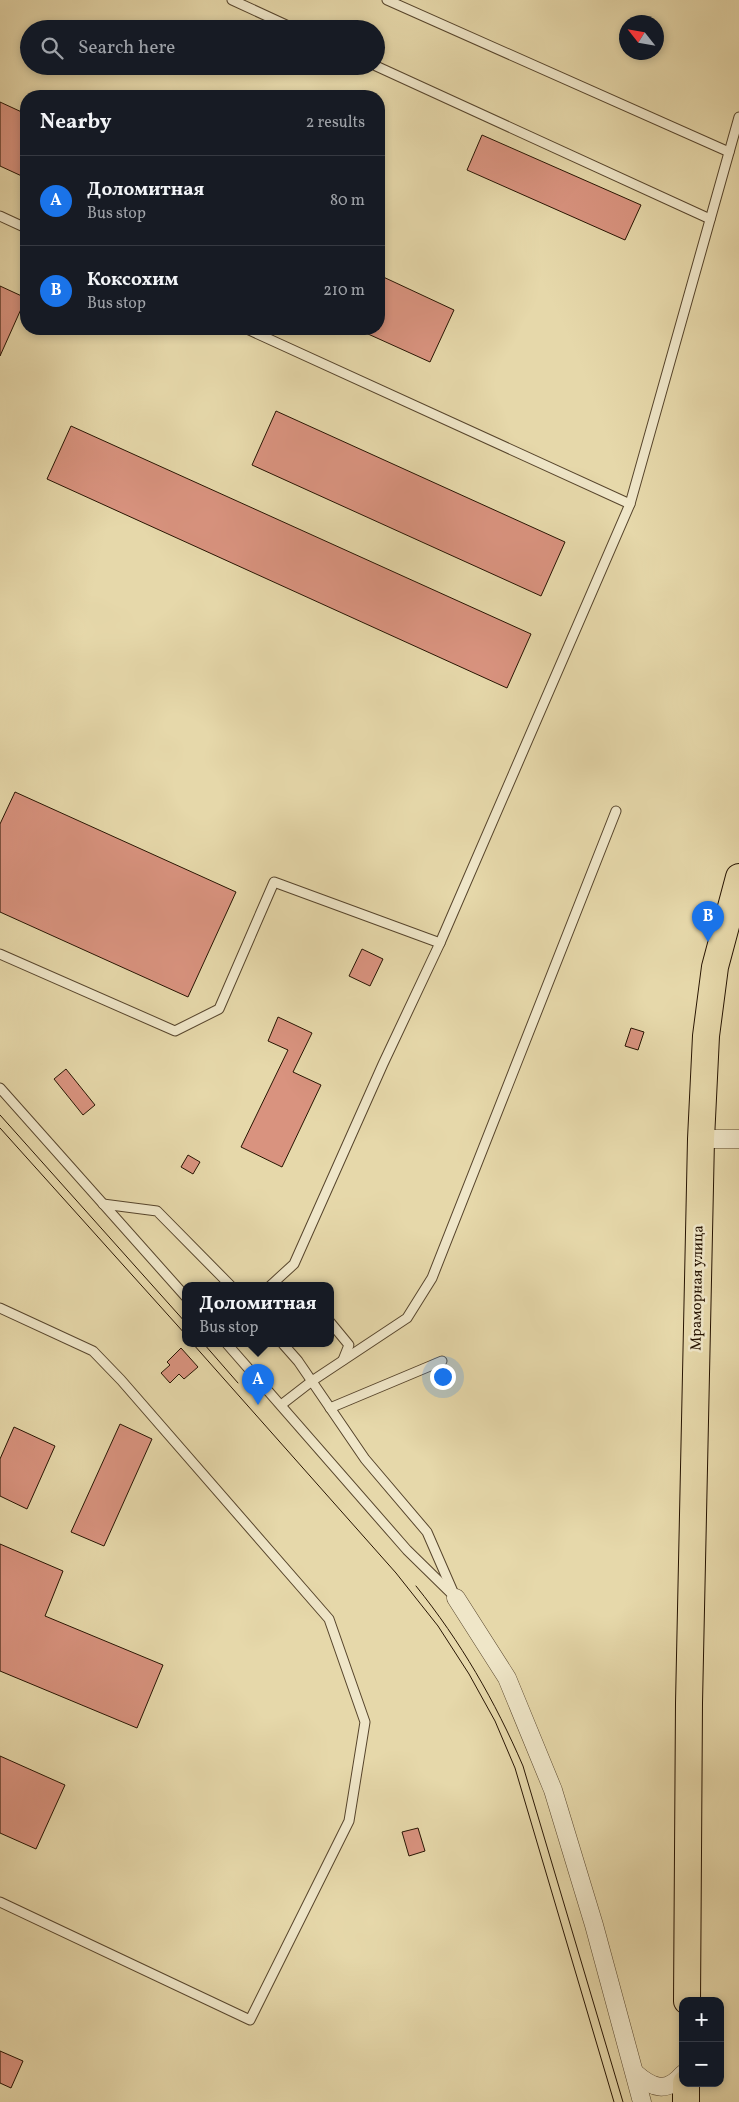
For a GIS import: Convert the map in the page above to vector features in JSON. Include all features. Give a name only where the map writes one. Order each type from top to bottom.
[{"type":"main road","name":"Мраморная улица","points":[[687,1997],[689,1703],[701,1139],[706,1036],[715,967],[739,877]]},
{"type":"main road","points":[[686,2087],[686,2102]]},
{"type":"street","points":[[701,1139],[739,1139]]},
{"type":"street","points":[[456,1598],[507,1678],[553,1790],[594,1925],[642,2102]]},
{"type":"street","points":[[635,2073],[647,2084],[661,2087],[675,2083],[679,2078]]},
{"type":"lane","points":[[232,0],[275,20]]},
{"type":"lane","points":[[387,0],[729,152]]},
{"type":"lane","points":[[385,70],[710,219]]},
{"type":"lane","points":[[274,1282],[294,1264],[383,1064],[440,942],[630,504],[739,116]]},
{"type":"lane","points":[[0,216],[20,225]]},
{"type":"lane","points":[[260,335],[630,504]]},
{"type":"lane","points":[[282,1405],[312,1381],[408,1318],[432,1278],[616,811]]},
{"type":"lane","points":[[0,954],[176,1030],[219,1009],[274,882],[440,942]]},
{"type":"lane","points":[[0,1088],[182,1293]]},
{"type":"lane","points":[[103,1204],[157,1211],[227,1282]]},
{"type":"lane","points":[[0,1308],[93,1351],[121,1380],[329,1619],[365,1722],[349,1820],[250,2020],[0,1902]]},
{"type":"lane","points":[[334,1327],[349,1344],[343,1360]]},
{"type":"lane","points":[[230,1347],[407,1550],[456,1598]]},
{"type":"lane","points":[[285,1347],[312,1381],[365,1459],[427,1532],[456,1598]]},
{"type":"lane","points":[[330,1408],[442,1362]]},
{"type":"building","points":[[0,102],[20,111],[20,175],[0,166]]},
{"type":"building","points":[[482,135],[641,205],[625,240],[467,170]]},
{"type":"building","points":[[385,278],[454,310],[430,362],[370,335],[385,335]]},
{"type":"building","points":[[0,286],[20,295],[20,311],[0,356]]},
{"type":"building","points":[[276,411],[565,542],[541,596],[252,465]]},
{"type":"building","points":[[71,426],[531,634],[507,688],[47,479]]},
{"type":"building","points":[[15,792],[236,892],[188,997],[0,912],[0,824]]},
{"type":"building","points":[[362,949],[383,959],[370,986],[349,976]]},
{"type":"building","points":[[278,1017],[312,1033],[293,1072],[321,1085],[282,1167],[241,1147],[288,1050],[268,1041]]},
{"type":"building","points":[[631,1028],[644,1032],[638,1050],[625,1046]]},
{"type":"building","points":[[66,1069],[95,1105],[83,1115],[54,1079]]},
{"type":"building","points":[[188,1155],[200,1162],[193,1174],[181,1167]]},
{"type":"building","points":[[181,1348],[198,1367],[184,1379],[179,1374],[170,1383],[161,1373],[170,1365],[167,1362]]},
{"type":"building","points":[[120,1424],[152,1439],[104,1546],[71,1532]]},
{"type":"building","points":[[14,1427],[55,1446],[27,1509],[0,1496],[0,1459]]},
{"type":"building","points":[[0,1544],[63,1571],[45,1616],[163,1665],[137,1728],[0,1671]]},
{"type":"building","points":[[0,1756],[65,1785],[36,1849],[0,1833]]},
{"type":"building","points":[[418,1828],[425,1851],[409,1856],[402,1832]]},
{"type":"building","points":[[0,2051],[23,2061],[11,2088],[0,2083]]},
{"type":"tram line","points":[[0,1115],[182,1319]]},
{"type":"tram line","points":[[0,1128],[182,1331]]},
{"type":"tram line","points":[[196,1347],[396,1573],[438,1626],[469,1674],[495,1721],[515,1768],[614,2102]]},
{"type":"tram line","points":[[207,1347],[238,1383]]},
{"type":"tram line","points":[[416,1586],[448,1629],[476,1673],[501,1718],[523,1766],[623,2102]]},
{"type":"place","name":"Коксохим","points":[[708,942]]},
{"type":"place","name":"Доломитная","points":[[258,1405]]}]
